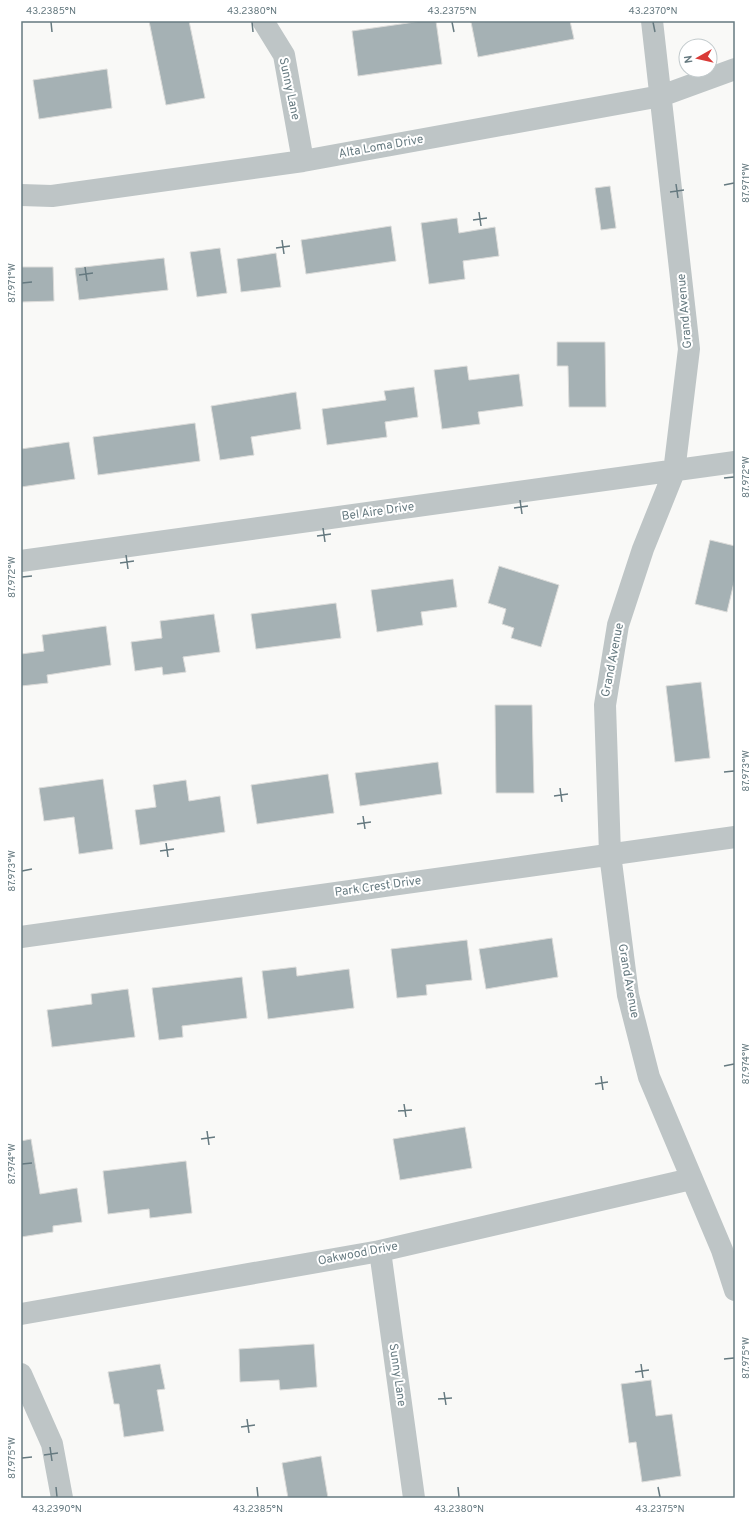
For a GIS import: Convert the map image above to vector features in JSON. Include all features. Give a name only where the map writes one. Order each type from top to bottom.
[{"type":"street","name":"Sunny Lane","points":[[263,21],[284,55],[303,161]]},
{"type":"street","name":"Grand Avenue","points":[[652,21],[689,349],[674,472],[643,549],[618,625],[607,691],[605,705],[610,854],[628,995],[649,1077],[722,1250],[735,1290]]},
{"type":"street","name":"Alta Loma Drive","points":[[21,195],[52,196],[303,161],[661,96],[735,69]]},
{"type":"street","name":"Bel Aire Drive","points":[[21,561],[674,472],[735,462]]},
{"type":"street","name":"Park Crest Drive","points":[[21,937],[735,837]]},
{"type":"street","name":"Oakwood Drive","points":[[21,1314],[380,1251],[692,1179]]},
{"type":"street","name":"Sunny Lane","points":[[380,1251],[414,1498]]},
{"type":"street","points":[[21,1374],[52,1444],[62,1498]]},
{"type":"building","points":[[149,21],[189,21],[205,98],[166,105]]},
{"type":"building","points":[[422,21],[436,21],[442,64],[358,76],[352,31]]},
{"type":"building","points":[[570,21],[574,39],[478,57],[471,22]]},
{"type":"building","points":[[107,69],[112,108],[39,119],[33,80]]},
{"type":"building","points":[[610,186],[616,228],[601,230],[595,188]]},
{"type":"building","points":[[457,218],[459,233],[495,227],[499,256],[463,261],[465,279],[429,284],[421,223]]},
{"type":"building","points":[[391,226],[396,261],[306,274],[301,240]]},
{"type":"building","points":[[220,248],[227,293],[197,297],[190,252]]},
{"type":"building","points":[[276,253],[281,287],[241,292],[237,259]]},
{"type":"building","points":[[164,258],[168,290],[79,300],[75,268]]},
{"type":"building","points":[[21,267],[53,267],[54,301],[21,302]]},
{"type":"building","points":[[557,342],[605,342],[606,407],[569,407],[568,366],[557,366]]},
{"type":"building","points":[[467,366],[469,380],[519,374],[523,406],[478,412],[480,424],[442,429],[434,370]]},
{"type":"building","points":[[414,387],[418,417],[385,422],[387,437],[327,445],[322,409],[386,400],[384,391]]},
{"type":"building","points":[[296,392],[301,429],[251,437],[254,455],[220,460],[211,406]]},
{"type":"building","points":[[195,423],[200,461],[98,475],[93,437]]},
{"type":"building","points":[[69,442],[75,479],[21,487],[21,449]]},
{"type":"building","points":[[710,540],[735,546],[735,578],[727,612],[695,604]]},
{"type":"building","points":[[499,566],[559,585],[541,647],[511,638],[514,628],[502,624],[506,609],[488,603]]},
{"type":"building","points":[[453,579],[457,607],[421,612],[423,625],[377,632],[371,590]]},
{"type":"building","points":[[336,603],[341,638],[256,649],[251,614]]},
{"type":"building","points":[[214,614],[220,652],[183,657],[186,672],[163,675],[162,667],[135,671],[131,642],[162,638],[160,621]]},
{"type":"building","points":[[106,626],[111,665],[47,675],[48,683],[21,686],[21,654],[44,651],[42,635]]},
{"type":"building","points":[[701,682],[710,758],[675,762],[666,686]]},
{"type":"building","points":[[495,705],[532,705],[534,793],[496,793]]},
{"type":"building","points":[[438,762],[442,794],[360,806],[355,773]]},
{"type":"building","points":[[328,774],[334,813],[257,824],[251,785]]},
{"type":"building","points":[[103,779],[113,849],[79,854],[74,817],[44,821],[39,788]]},
{"type":"building","points":[[186,780],[189,801],[220,796],[225,832],[140,845],[135,810],[156,807],[153,785]]},
{"type":"building","points":[[552,938],[558,977],[486,989],[479,949]]},
{"type":"building","points":[[467,940],[472,980],[426,985],[427,995],[397,998],[391,949]]},
{"type":"building","points":[[296,967],[297,976],[349,969],[354,1008],[268,1019],[262,971]]},
{"type":"building","points":[[242,977],[247,1018],[182,1026],[183,1037],[159,1040],[152,988]]},
{"type":"building","points":[[128,989],[135,1037],[52,1047],[47,1010],[92,1004],[91,994]]},
{"type":"building","points":[[465,1127],[472,1168],[400,1180],[393,1139]]},
{"type":"building","points":[[31,1139],[40,1194],[77,1188],[82,1222],[53,1226],[53,1232],[21,1237],[21,1141]]},
{"type":"building","points":[[186,1161],[192,1213],[150,1218],[149,1209],[108,1214],[103,1171]]},
{"type":"building","points":[[314,1344],[317,1387],[280,1390],[279,1380],[240,1382],[239,1349]]},
{"type":"building","points":[[160,1364],[165,1389],[157,1390],[164,1431],[124,1437],[119,1404],[114,1404],[108,1372]]},
{"type":"building","points":[[651,1380],[656,1416],[672,1414],[681,1476],[642,1482],[636,1442],[629,1443],[621,1384]]},
{"type":"building","points":[[321,1456],[328,1498],[288,1498],[282,1463]]}]
